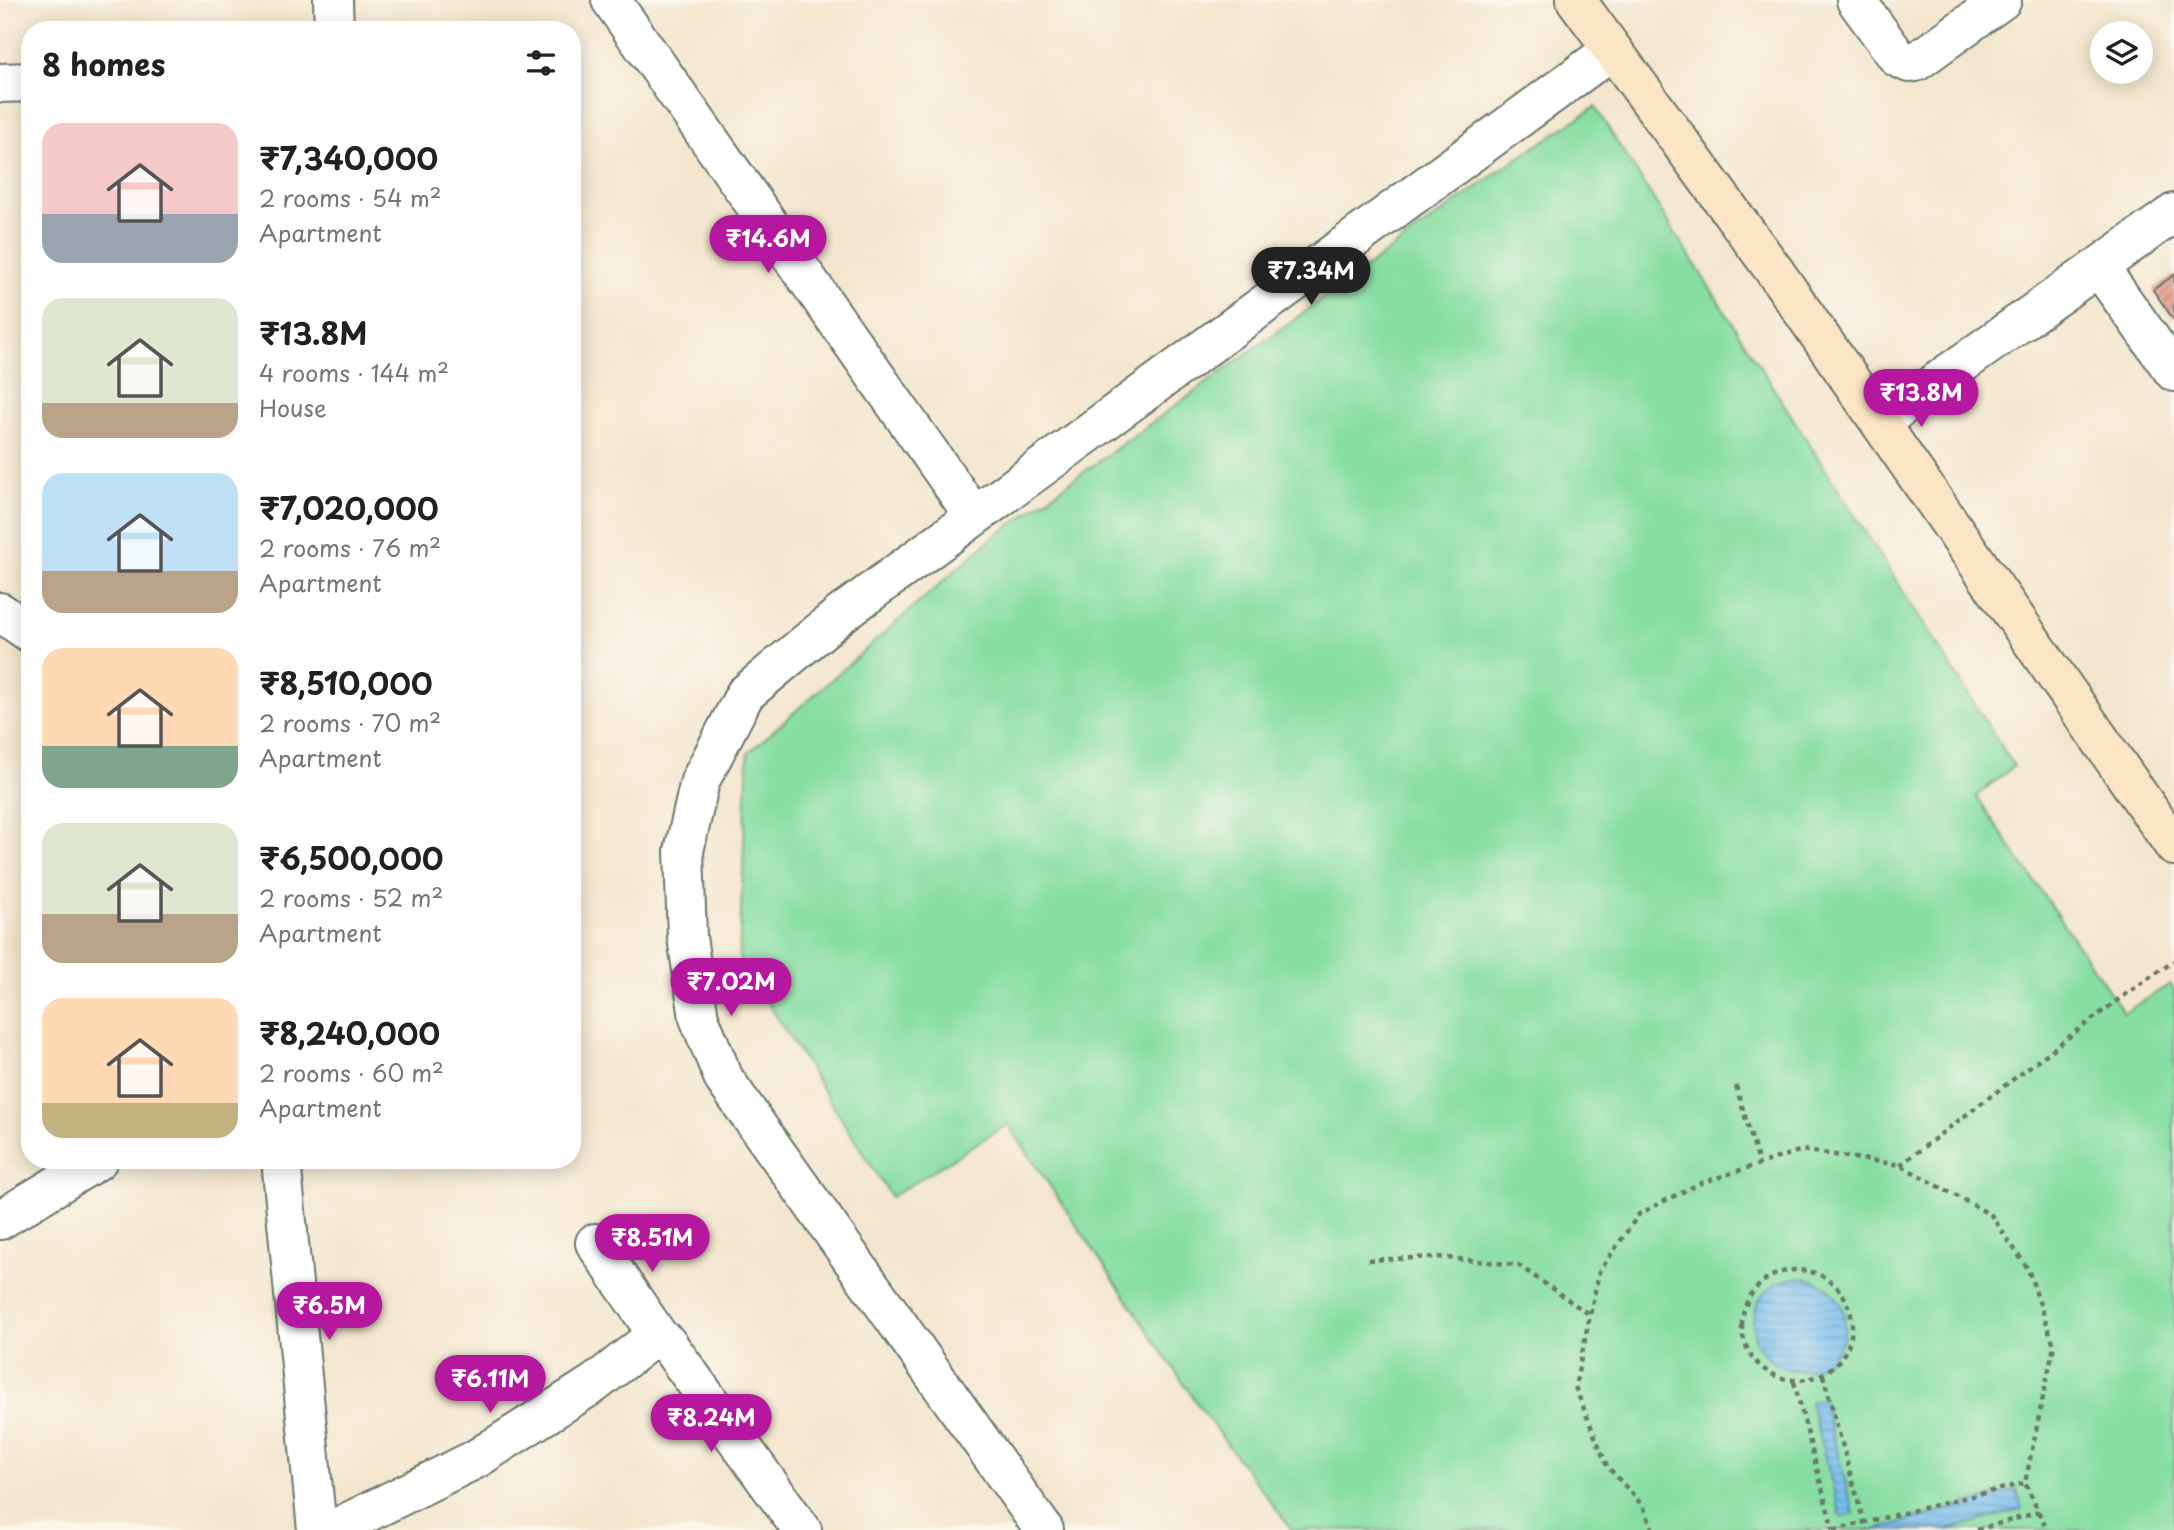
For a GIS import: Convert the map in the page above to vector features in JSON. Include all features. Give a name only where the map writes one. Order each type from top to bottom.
[{"type":"main road","points":[[1576,0],[1776,273],[2174,846]]},
{"type":"street","points":[[334,0],[334,21]]},
{"type":"street","points":[[611,0],[974,516]]},
{"type":"street","points":[[1856,0],[1898,58],[1909,63],[1916,62],[2002,0]]},
{"type":"street","points":[[1044,1530],[724,1079],[699,1018],[687,937],[684,851],[700,781],[745,694],[841,614],[1612,50]]},
{"type":"street","points":[[0,83],[21,82]]},
{"type":"street","points":[[1880,422],[2174,213]]},
{"type":"street","points":[[2099,267],[2174,372]]},
{"type":"street","points":[[0,612],[21,627]]},
{"type":"street","points":[[0,1220],[83,1169]]},
{"type":"street","points":[[282,1169],[317,1530]]},
{"type":"street","points":[[595,1244],[659,1337],[667,1343],[802,1530]]},
{"type":"street","points":[[332,1530],[476,1460],[595,1383],[650,1340],[659,1337]]},
{"type":"path","points":[[1900,1165],[2119,999],[2174,961]]},
{"type":"path","points":[[1736,1087],[1759,1163]]},
{"type":"path","points":[[1653,1530],[1643,1506],[1607,1466],[1575,1387],[1599,1272],[1639,1214],[1698,1184],[1802,1150],[1900,1165],[1991,1215],[2028,1269],[2054,1345],[2025,1483],[2047,1530]]},
{"type":"path","points":[[1368,1260],[1437,1257],[1518,1265],[1590,1315]]},
{"type":"path","points":[[1782,1270],[1815,1271],[1841,1290],[1853,1320],[1846,1352],[1823,1375],[1794,1382],[1768,1373],[1746,1349],[1741,1317],[1754,1287],[1782,1270]]},
{"type":"path","points":[[1823,1375],[1866,1530]]},
{"type":"path","points":[[1794,1382],[1834,1530],[2025,1483]]},
{"type":"path","points":[[1977,1530],[2039,1512]]},
{"type":"green space","points":[[1595,107],[2014,766],[1976,796],[2124,1013],[2170,984],[2174,990],[2174,1530],[1292,1530],[1205,1415],[1008,1124],[891,1197],[739,958],[748,753],[990,540],[1506,166]]},
{"type":"water","points":[[1799,1278],[1816,1282],[1831,1292],[1841,1307],[1845,1324],[1841,1341],[1831,1356],[1816,1366],[1799,1370],[1782,1366],[1767,1356],[1757,1341],[1753,1324],[1757,1307],[1767,1292],[1782,1282]]},
{"type":"water","points":[[1823,1398],[1854,1514],[1841,1517],[1810,1402]]},
{"type":"water","points":[[2017,1490],[2022,1509],[1947,1530],[1875,1530]]},
{"type":"building","points":[[2174,275],[2174,320],[2153,290]]}]
